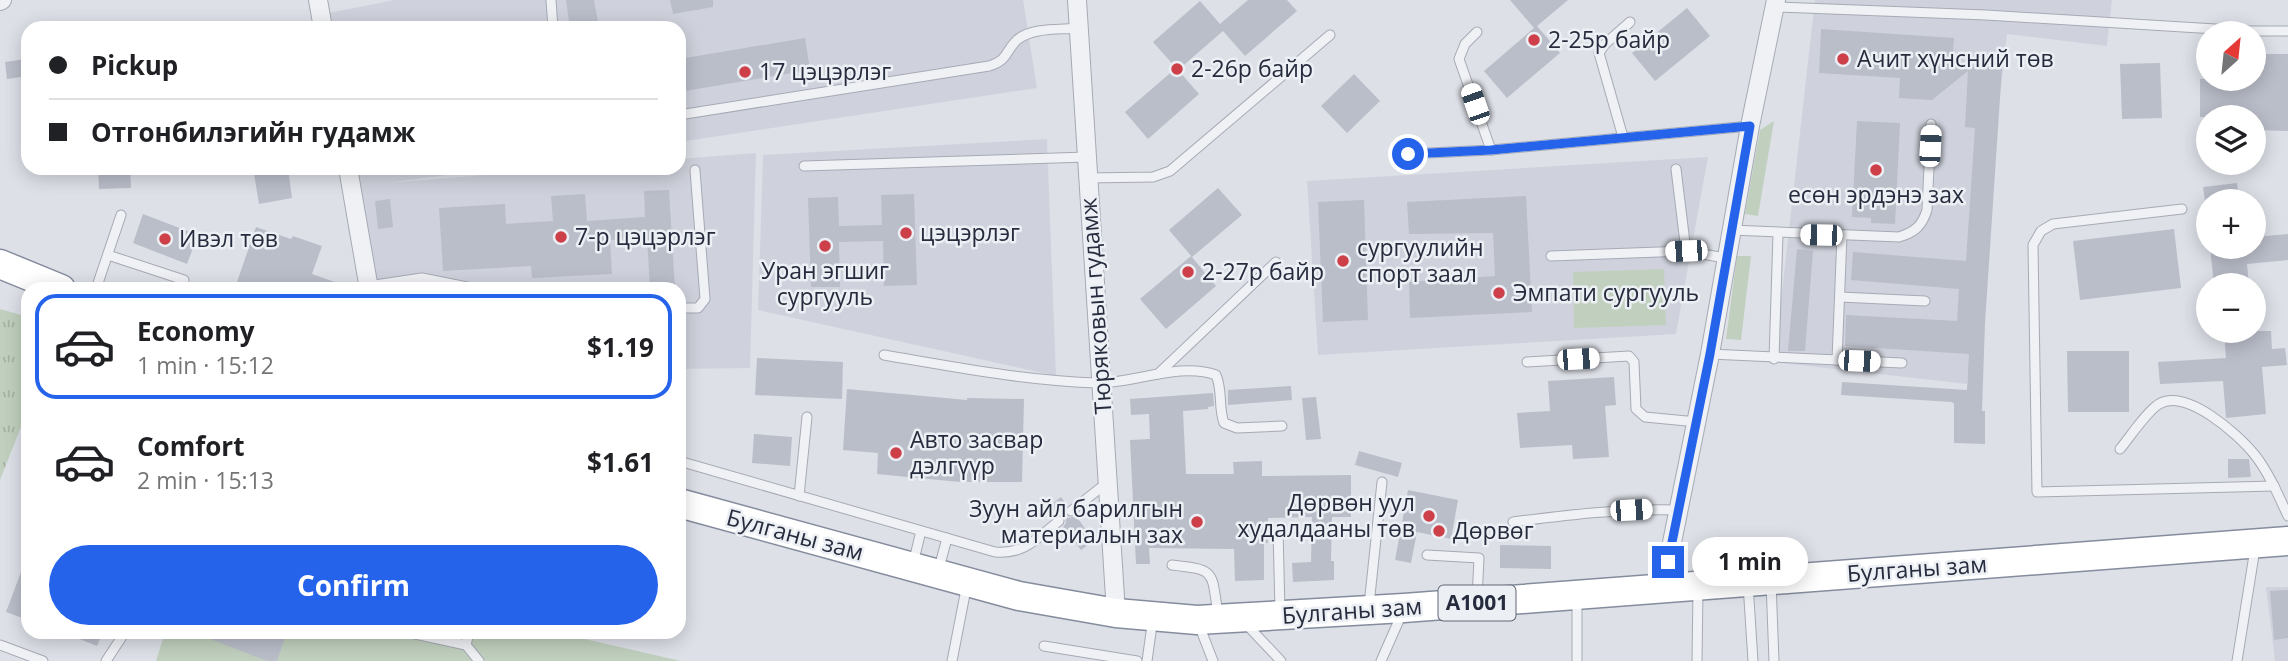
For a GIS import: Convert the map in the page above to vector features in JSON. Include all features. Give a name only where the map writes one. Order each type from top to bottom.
[{"type":"highway","points":[[0,264],[44,282]]},
{"type":"highway","name":"Булганы зам","points":[[686,505],[1019,596],[1116,613],[1219,619],[1477,603],[2288,541]]},
{"type":"street","points":[[318,0],[322,21]]},
{"type":"street","name":"Тюряковын гудамж","points":[[1077,0],[1116,613]]},
{"type":"street","points":[[1663,587],[1697,422],[1730,230],[1775,4]]},
{"type":"street","points":[[349,175],[368,282]]},
{"type":"lane","points":[[551,0],[552,21]]},
{"type":"lane","points":[[1775,4],[2248,31],[2288,31]]},
{"type":"lane","points":[[1623,136],[1599,53],[1605,44],[1630,22]]},
{"type":"lane","points":[[686,114],[989,66],[1004,59],[1014,43],[1031,33],[1079,28]]},
{"type":"lane","points":[[1477,32],[1465,44],[1459,59],[1491,150]]},
{"type":"lane","points":[[1088,178],[1153,177],[1170,171],[1331,35]]},
{"type":"lane","points":[[1730,230],[1899,237],[1911,233],[1923,223],[1927,210],[1931,124]]},
{"type":"lane","points":[[1408,154],[1491,150],[1750,126]]},
{"type":"lane","points":[[804,166],[1087,158]]},
{"type":"lane","points":[[1676,169],[1686,251]]},
{"type":"lane","points":[[686,308],[698,308],[705,299],[695,170]]},
{"type":"lane","points":[[2182,209],[2053,224],[2042,231],[2033,245],[2037,492],[2274,486]]},
{"type":"lane","points":[[98,282],[121,215]]},
{"type":"lane","points":[[1774,359],[1778,234]]},
{"type":"lane","points":[[1837,360],[1842,235]]},
{"type":"lane","points":[[1551,256],[1686,251],[1726,258]]},
{"type":"lane","points":[[107,255],[184,280]]},
{"type":"lane","points":[[1158,374],[1276,262]]},
{"type":"lane","points":[[398,282],[422,278],[442,282]]},
{"type":"lane","points":[[1840,298],[1926,301]]},
{"type":"lane","points":[[1710,354],[1902,363]]},
{"type":"lane","points":[[884,355],[1004,376],[1101,383],[1158,374],[1206,372],[1216,375],[1220,385],[1220,412],[1224,424],[1237,428],[1282,426]]},
{"type":"lane","points":[[1527,362],[1629,356],[1634,362],[1636,408],[1645,417],[1697,422]]},
{"type":"lane","points":[[2120,449],[2157,405],[2169,400],[2184,401],[2236,435],[2256,455],[2287,512]]},
{"type":"lane","points":[[799,496],[807,417]]},
{"type":"lane","points":[[686,463],[995,552],[1010,553],[1023,549],[1059,521]]},
{"type":"lane","points":[[1071,511],[1108,482]]},
{"type":"lane","points":[[1369,610],[1382,482]]},
{"type":"lane","points":[[1513,522],[1590,513],[1679,510]]},
{"type":"lane","points":[[1278,529],[1280,616]]},
{"type":"lane","points":[[921,531],[925,570]]},
{"type":"lane","points":[[925,570],[947,538]]},
{"type":"lane","points":[[2237,661],[2256,543]]},
{"type":"lane","points":[[1427,555],[1479,558],[1477,603]]},
{"type":"lane","points":[[1172,565],[1204,569],[1212,576],[1219,619],[1213,661]]},
{"type":"lane","points":[[1753,661],[1759,581]]},
{"type":"lane","points":[[1759,581],[1774,661]]},
{"type":"lane","points":[[952,661],[967,582]]},
{"type":"lane","points":[[1697,661],[1698,585]]},
{"type":"lane","points":[[1577,595],[1577,661]]},
{"type":"lane","points":[[1381,661],[1404,608]]},
{"type":"lane","points":[[1147,661],[1153,617]]},
{"type":"lane","points":[[1219,619],[1281,661]]},
{"type":"lane","points":[[106,661],[120,639]]},
{"type":"lane","points":[[438,639],[466,645],[480,661]]},
{"type":"lane","points":[[466,645],[467,639]]},
{"type":"lane","points":[[0,645],[43,661]]},
{"type":"lane","points":[[1044,646],[1137,661]]},
{"type":"shaded area","points":[[395,0],[1023,0],[1037,88],[686,141],[686,21],[330,21],[328,13]]},
{"type":"shaded area","points":[[1815,0],[2112,0],[2107,46],[2007,34],[1967,384],[1774,362]]},
{"type":"shaded area","name":"цэцэрлэг","points":[[1047,139],[1056,376],[758,310],[763,155]]},
{"type":"shaded area","name":"7-р цэцэрлэг","points":[[756,153],[750,368],[686,369],[686,282],[377,282],[356,175],[447,175],[386,183],[485,175],[686,175],[686,158]]},
{"type":"shaded area","name":"Эмпати сургууль","points":[[1708,157],[1676,334],[1318,355],[1307,181]]},
{"type":"shaded area","points":[[2266,587],[2288,587],[2288,661],[2275,661]]},
{"type":"green space","points":[[1774,121],[1758,216],[1745,214],[1760,130]]},
{"type":"green space","points":[[1737,256],[1751,256],[1741,340],[1726,339]]},
{"type":"green space","points":[[1664,269],[1666,325],[1574,328],[1573,272]]},
{"type":"green space","points":[[0,309],[21,315],[21,427],[0,480]]},
{"type":"green space","points":[[163,639],[585,639],[681,661],[156,661]]},
{"type":"building","points":[[566,0],[594,0],[598,21],[569,21]]},
{"type":"building","points":[[670,0],[713,0],[713,7],[673,14]]},
{"type":"building","name":"2-26р байр","points":[[1248,0],[1287,0],[1297,11],[1245,56],[1223,31],[1178,70],[1199,94],[1148,139],[1125,112],[1176,68],[1153,42],[1200,1],[1220,24]]},
{"type":"building","name":"2-25р байр","points":[[1510,0],[1568,0],[1537,26],[1560,53],[1507,98],[1484,71],[1534,28]]},
{"type":"building","points":[[1687,8],[1710,36],[1655,81],[1632,53]]},
{"type":"building","points":[[1821,29],[1954,38],[1952,66],[2002,68],[1985,323],[1982,411],[1985,411],[1985,444],[1954,443],[1952,402],[1841,395],[1842,382],[1967,390],[1969,354],[1845,346],[1846,315],[1957,321],[1959,289],[1851,280],[1853,252],[1966,261],[1975,128],[1965,127],[1968,71],[1932,100],[1899,98],[1900,78],[1819,73]]},
{"type":"building","points":[[805,38],[810,70],[686,91],[686,58]]},
{"type":"building","points":[[2266,54],[2288,54],[2288,131],[2266,130],[2266,105],[2200,105],[2200,91],[2266,91]]},
{"type":"building","points":[[21,60],[21,77],[7,79],[5,62]]},
{"type":"building","points":[[2160,63],[2162,118],[2122,119],[2120,64]]},
{"type":"building","points":[[1354,74],[1380,101],[1347,133],[1321,106]]},
{"type":"building","name":"есөн эрдэнэ зах","points":[[1857,121],[1900,123],[1895,224],[1871,223],[1871,218],[1852,217]]},
{"type":"building","points":[[98,175],[130,175],[131,188],[99,189]]},
{"type":"building","points":[[254,175],[289,175],[292,198],[259,204]]},
{"type":"building","points":[[2237,183],[2238,189],[2203,189]]},
{"type":"building","points":[[1218,188],[1242,215],[1192,257],[1169,230]]},
{"type":"building","points":[[669,190],[675,282],[650,282],[647,238],[610,240],[612,274],[532,278],[531,266],[443,271],[439,208],[505,204],[506,224],[553,221],[551,196],[585,194],[587,221],[645,217],[644,191]]},
{"type":"building","points":[[914,194],[917,285],[884,286],[883,241],[839,242],[840,287],[811,287],[808,198],[838,197],[839,226],[882,225],[881,195]]},
{"type":"building","name":"Эмпати сургууль","points":[[1526,196],[1532,312],[1410,318],[1409,282],[1495,276],[1493,233],[1409,234],[1407,202]]},
{"type":"building","points":[[390,199],[393,227],[378,229],[375,201]]},
{"type":"building","name":"сургуулийн спорт заал","points":[[1364,200],[1368,320],[1323,322],[1318,202]]},
{"type":"building","name":"Ивэл төв","points":[[143,214],[198,235],[187,264],[133,243]]},
{"type":"building","points":[[256,227],[322,246],[312,274],[335,282],[237,282]]},
{"type":"building","points":[[2174,229],[2181,288],[2080,300],[2073,241]]},
{"type":"building","points":[[2288,234],[2288,260],[2247,264],[2248,273],[2213,273],[2211,259],[2266,259],[2266,236]]},
{"type":"building","points":[[1797,249],[1813,251],[1805,351],[1788,351]]},
{"type":"building","points":[[1191,256],[1216,286],[1166,329],[1140,299]]},
{"type":"building","points":[[2266,331],[2271,331],[2272,349],[2285,348],[2287,365],[2262,367],[2266,414],[2226,418],[2223,381],[2160,384],[2158,362],[2226,358],[2225,343],[2266,343]]},
{"type":"building","points":[[2067,351],[2129,351],[2129,412],[2068,412]]},
{"type":"building","points":[[757,358],[843,362],[842,399],[755,395]]},
{"type":"building","points":[[1614,377],[1616,405],[1605,406],[1609,457],[1573,459],[1572,445],[1520,448],[1517,413],[1550,411],[1548,381]]},
{"type":"building","points":[[1291,386],[1292,400],[1228,405],[1228,390]]},
{"type":"building","points":[[847,389],[967,400],[1024,399],[1022,482],[960,482],[877,474],[878,453],[843,450]]},
{"type":"building","points":[[1213,393],[1214,406],[1183,411],[1186,474],[1234,474],[1233,462],[1262,461],[1262,476],[1351,475],[1351,517],[1332,517],[1331,561],[1334,561],[1334,580],[1293,582],[1292,563],[1311,562],[1312,517],[1268,518],[1268,543],[1264,543],[1264,580],[1235,581],[1234,549],[1149,548],[1150,564],[1136,564],[1130,440],[1150,439],[1149,414],[1131,415],[1130,399]]},
{"type":"building","points":[[1316,397],[1321,439],[1306,440],[1302,398]]},
{"type":"building","points":[[754,434],[792,437],[790,466],[752,463]]},
{"type":"building","points":[[1359,451],[1402,463],[1398,477],[1355,465]]},
{"type":"building","points":[[2228,459],[2249,459],[2251,477],[2228,478]]},
{"type":"building","name":"Дөрвөн уул худалдааны төв","points":[[1408,490],[1458,500],[1451,539],[1417,532],[1411,563],[1395,560]]},
{"type":"building","points":[[1061,497],[1067,505],[1064,509],[1065,515],[1069,518],[1076,516],[1094,541],[1081,550],[1063,527],[1066,523],[1065,517],[1061,514],[1055,516],[1048,507]]},
{"type":"building","points":[[1500,545],[1551,546],[1551,569],[1500,568]]},
{"type":"building","points":[[21,572],[21,617],[6,612]]},
{"type":"building","points":[[2288,590],[2288,638],[2274,640],[2270,591]]},
{"type":"building","points":[[80,639],[100,639],[97,646]]},
{"type":"building","points":[[210,639],[285,639],[277,661],[267,661]]},
{"type":"place","name":"2-25р байр","points":[[1534,40]]},
{"type":"place","name":"Ачит хүнсний төв","points":[[1843,59]]},
{"type":"place","name":"2-26р байр","points":[[1177,69]]},
{"type":"place","name":"17 цэцэрлэг","points":[[745,72]]},
{"type":"place","name":"есөн эрдэнэ зах","points":[[1876,170]]},
{"type":"place","name":"цэцэрлэг","points":[[906,233]]},
{"type":"place","name":"7-р цэцэрлэг","points":[[561,237]]},
{"type":"place","name":"Ивэл төв","points":[[165,239]]},
{"type":"place","name":"Уран эгшиг сургууль","points":[[825,246]]},
{"type":"place","name":"сургуулийн спорт заал","points":[[1343,261]]},
{"type":"place","name":"2-27р байр","points":[[1188,272]]},
{"type":"place","name":"Эмпати сургууль","points":[[1499,293]]},
{"type":"place","name":"Авто засвар дэлгүүр","points":[[896,453]]},
{"type":"place","name":"Дөрвөн уул худалдааны төв","points":[[1429,516]]},
{"type":"place","name":"Зуун айл барилгын материалын зах","points":[[1197,522]]},
{"type":"place","name":"Дөрвөг","points":[[1439,531]]},
{"type":"route","points":[[1408,154],[1491,150],[1750,126],[1710,354],[1668,562]]}]
